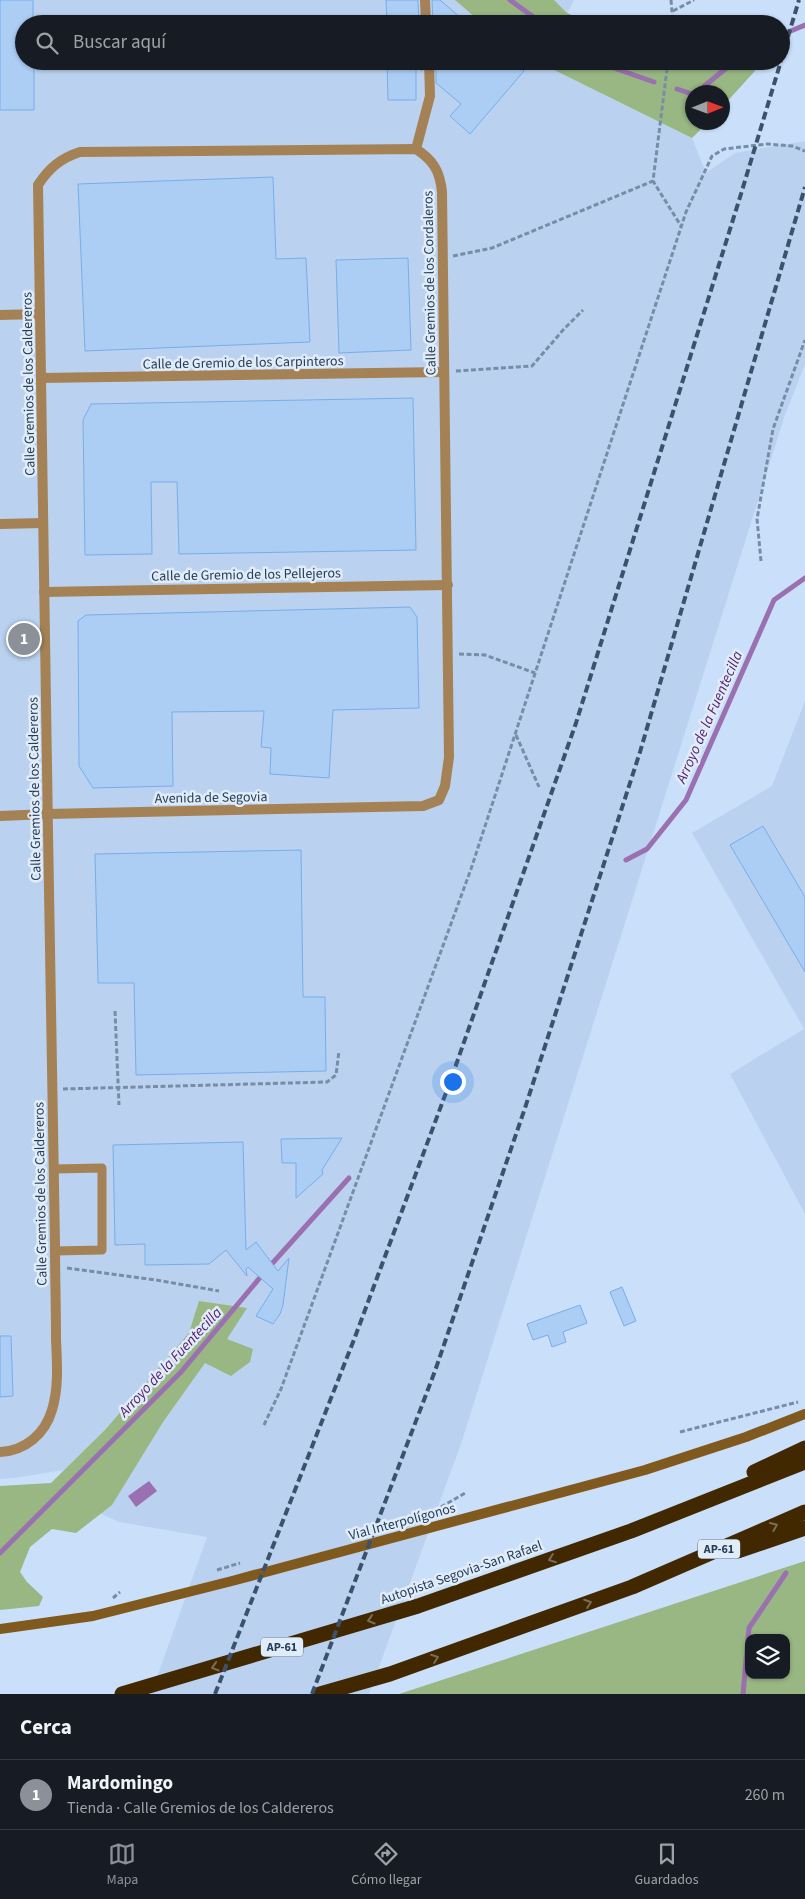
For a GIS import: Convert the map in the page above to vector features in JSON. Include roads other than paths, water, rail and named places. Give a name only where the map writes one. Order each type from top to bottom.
[{"type":"highway","points":[[631,1531],[805,1448]]},
{"type":"highway","name":"Autopista Segovia-San Rafael","points":[[122,1694],[418,1606],[631,1531],[805,1462]]},
{"type":"highway","name":"AP-61","points":[[320,1694],[390,1674],[632,1587],[805,1512]]},
{"type":"highway","points":[[632,1587],[805,1528]]},
{"type":"main road","name":"Vial Interpolígonos","points":[[0,1629],[93,1616],[438,1526],[645,1470],[746,1437],[805,1414]]},
{"type":"street","points":[[425,0],[426,15]]},
{"type":"street","points":[[416,149],[430,96],[429,70]]},
{"type":"street","name":"Calle Gremios de los Caldereros","points":[[0,1452],[10,1452],[27,1444],[40,1434],[48,1422],[56,1392],[38,185],[46,173],[56,164],[67,156],[80,152],[416,149]]},
{"type":"street","name":"Calle Gremios de los Cordaleros","points":[[416,149],[427,156],[436,166],[441,179],[449,654],[449,757],[445,786],[438,800],[423,806]]},
{"type":"street","points":[[0,315],[40,314]]},
{"type":"street","name":"Calle de Gremio de los Carpinteros","points":[[41,378],[444,372]]},
{"type":"street","points":[[0,524],[44,523]]},
{"type":"street","name":"Calle de Gremio de los Pellejeros","points":[[44,592],[448,585]]},
{"type":"street","name":"Avenida de Segovia","points":[[0,816],[423,806]]},
{"type":"lane","points":[[54,1169],[102,1168],[102,1250],[55,1251]]},
{"type":"waterway","points":[[510,0],[531,15]]},
{"type":"waterway","points":[[790,31],[805,25]]},
{"type":"waterway","points":[[620,70],[654,82]]},
{"type":"waterway","points":[[706,85],[724,70]]},
{"type":"waterway","points":[[677,89],[685,92]]},
{"type":"waterway","name":"Arroyo de la Fuentecilla","points":[[626,860],[647,849],[686,800],[774,600],[805,578]]},
{"type":"waterway","name":"Arroyo de la Fuentecilla","points":[[269,1267],[349,1178]]},
{"type":"waterway","name":"Arroyo de la Fuentecilla","points":[[0,1553],[181,1372],[263,1274]]},
{"type":"waterway","points":[[743,1694],[749,1628],[786,1573]]},
{"type":"railway","points":[[790,30],[799,0]]},
{"type":"railway","points":[[215,1694],[355,1337],[450,1082],[576,723],[778,70]]},
{"type":"railway","points":[[312,1694],[435,1371],[525,1108],[640,752],[805,187]]},
{"type":"place","name":"Mardomingo","points":[[24,639]]}]
